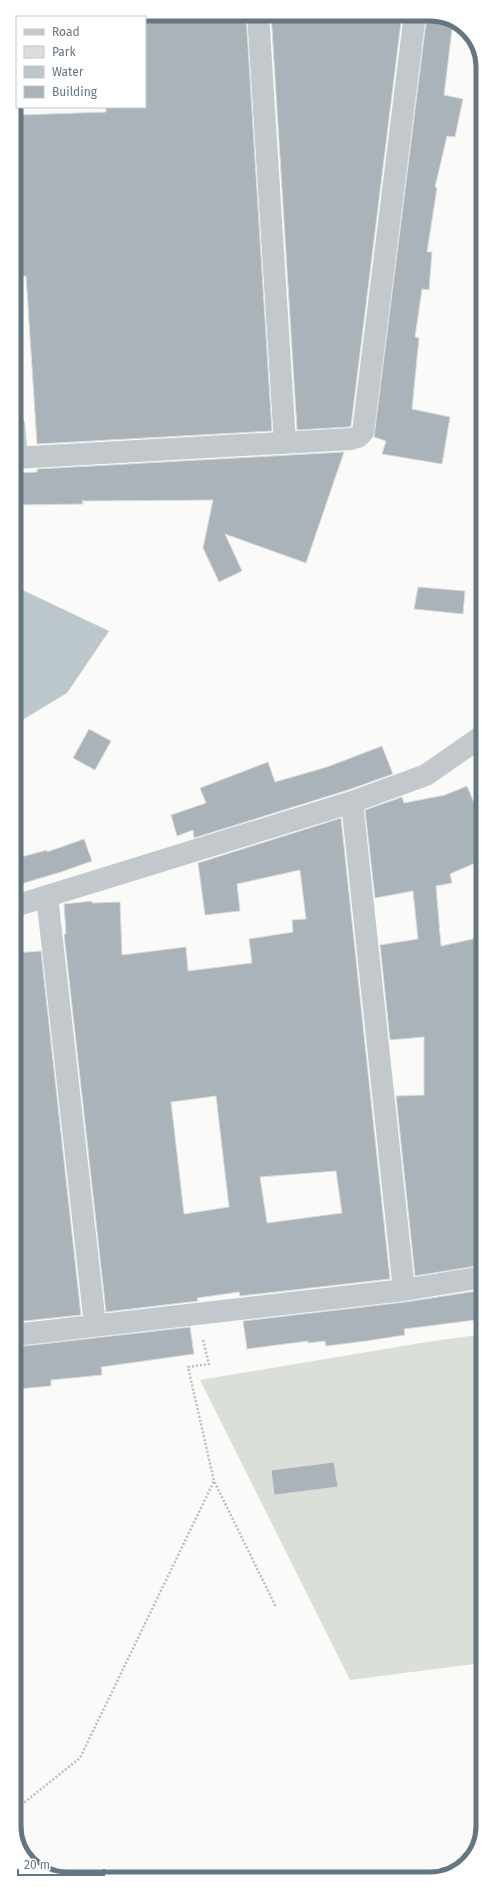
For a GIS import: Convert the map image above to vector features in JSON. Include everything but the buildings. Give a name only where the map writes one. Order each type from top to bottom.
[{"type":"street","points":[[258,21],[285,443]]},
{"type":"street","points":[[21,458],[351,439],[358,437],[363,432],[414,21]]},
{"type":"street","points":[[21,904],[352,802],[426,775],[476,740]]},
{"type":"street","points":[[352,802],[404,1290]]},
{"type":"street","points":[[47,896],[95,1325]]},
{"type":"street","points":[[21,1334],[404,1290],[476,1279]]},
{"type":"path","points":[[196,1314],[209,1364],[188,1368],[214,1481],[276,1607]]},
{"type":"path","points":[[21,1805],[80,1758],[214,1481]]},
{"type":"green space","points":[[476,1335],[476,1664],[350,1680],[200,1380]]},
{"type":"water","points":[[21,589],[109,631],[67,693],[21,721]]}]
